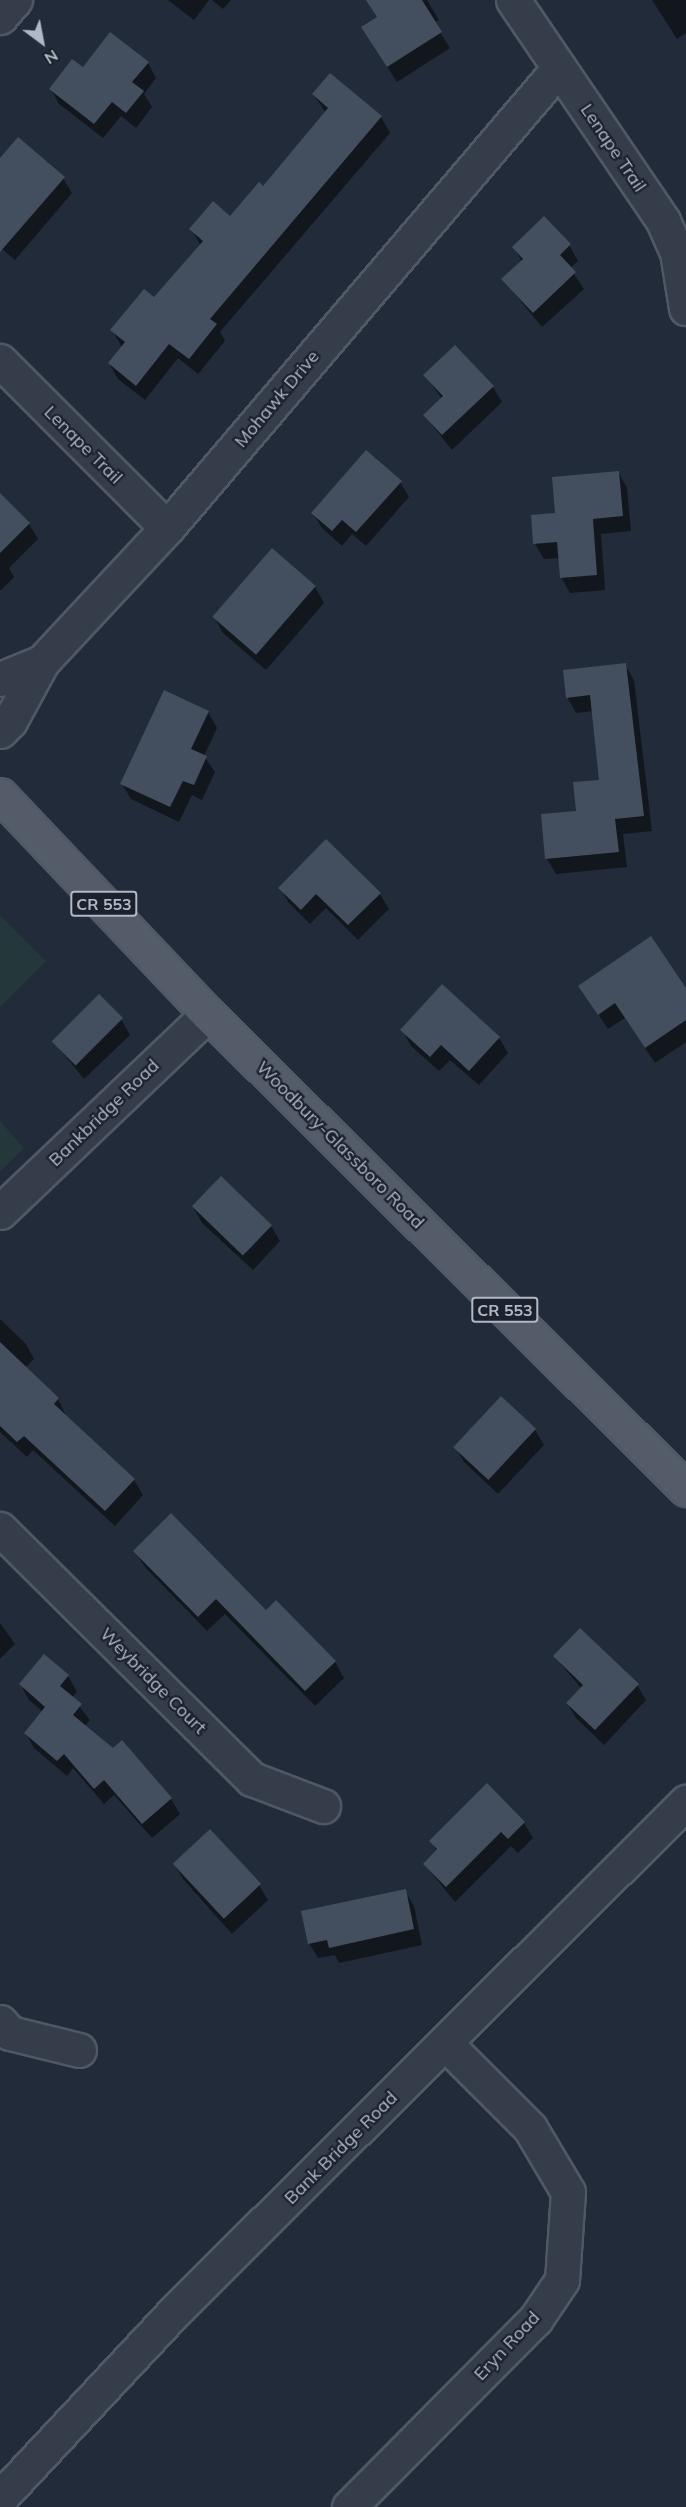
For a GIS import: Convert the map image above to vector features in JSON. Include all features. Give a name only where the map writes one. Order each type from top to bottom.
[{"type":"main road","name":"Woodbury-Glassboro Road","points":[[0,795],[208,1014],[686,1489]]},
{"type":"street","points":[[0,17],[15,0]]},
{"type":"street","name":"Lenape Trail","points":[[513,0],[663,220],[677,252],[686,308]]},
{"type":"street","name":"Mohawk Drive","points":[[0,731],[10,721],[42,662],[167,528],[558,68]]},
{"type":"street","name":"Lenape Trail","points":[[0,361],[167,528]]},
{"type":"street","points":[[0,679],[42,662]]},
{"type":"street","name":"Bankbridge Road","points":[[0,1212],[208,1014]]},
{"type":"street","name":"Weybridge Court","points":[[0,1529],[252,1779],[323,1806]]},
{"type":"street","name":"Bank Bridge Road","points":[[0,2498],[174,2312],[686,1802]]},
{"type":"street","points":[[0,2022],[10,2032],[79,2050]]},
{"type":"street","name":"Eryn Road","points":[[349,2507],[535,2320],[562,2280],[568,2192],[530,2128],[445,2043]]},
{"type":"shaded area","points":[[0,915],[46,961],[0,1007]]},
{"type":"shaded area","points":[[0,1121],[24,1148],[0,1172]]},
{"type":"building","points":[[366,0],[422,0],[442,32],[387,67],[361,27],[377,17]]},
{"type":"building","points":[[110,32],[149,62],[132,82],[144,91],[126,113],[112,102],[94,124],[49,89],[72,59],[83,67]]},
{"type":"building","points":[[330,73],[382,116],[210,319],[217,324],[189,359],[169,344],[136,386],[108,363],[125,342],[110,330],[144,289],[154,297],[203,241],[189,229],[213,201],[230,216],[259,182],[263,186],[328,108],[312,94]]},
{"type":"building","points":[[18,137],[65,177],[0,252],[0,158]]},
{"type":"building","points":[[544,216],[571,244],[560,255],[576,272],[533,313],[501,279],[523,259],[512,247]]},
{"type":"building","points":[[455,345],[494,386],[442,435],[423,415],[443,396],[423,375]]},
{"type":"building","points":[[366,450],[402,481],[356,532],[342,520],[332,531],[311,513]]},
{"type":"building","points":[[619,471],[623,516],[593,519],[597,575],[560,578],[557,542],[533,544],[531,515],[555,513],[552,477]]},
{"type":"building","points":[[0,493],[30,523],[0,553]]},
{"type":"building","points":[[272,548],[316,586],[256,655],[212,617]]},
{"type":"building","points":[[626,663],[644,816],[615,819],[619,852],[545,859],[541,814],[576,811],[573,782],[599,780],[590,695],[566,698],[563,670]]},
{"type":"building","points":[[164,690],[209,711],[191,749],[207,756],[194,785],[183,781],[170,807],[120,784]]},
{"type":"building","points":[[326,839],[381,893],[348,925],[316,894],[301,910],[278,888]]},
{"type":"building","points":[[651,936],[686,988],[686,1020],[645,1048],[615,1003],[598,1015],[578,986]]},
{"type":"building","points":[[442,984],[500,1037],[469,1071],[441,1045],[430,1057],[400,1030]]},
{"type":"building","points":[[99,994],[123,1018],[76,1065],[52,1041]]},
{"type":"building","points":[[221,1176],[272,1225],[243,1256],[192,1206]]},
{"type":"building","points":[[0,1342],[59,1398],[54,1404],[135,1479],[105,1511],[24,1436],[17,1442],[0,1426]]},
{"type":"building","points":[[501,1396],[536,1429],[488,1480],[453,1447]]},
{"type":"building","points":[[171,1513],[266,1610],[276,1600],[336,1661],[305,1691],[216,1599],[198,1617],[133,1551]]},
{"type":"building","points":[[580,1628],[639,1684],[595,1730],[566,1703],[583,1685],[553,1656]]},
{"type":"building","points":[[44,1654],[69,1675],[60,1686],[82,1704],[73,1715],[113,1748],[122,1740],[172,1798],[142,1824],[104,1780],[94,1789],[64,1754],[57,1761],[24,1733],[45,1707],[19,1684]]},
{"type":"building","points":[[487,1783],[525,1822],[508,1839],[501,1832],[446,1887],[423,1864],[437,1849],[429,1841]]},
{"type":"building","points":[[210,1829],[261,1884],[224,1919],[173,1864]]},
{"type":"building","points":[[406,1889],[414,1929],[329,1948],[327,1940],[308,1944],[301,1911]]}]
